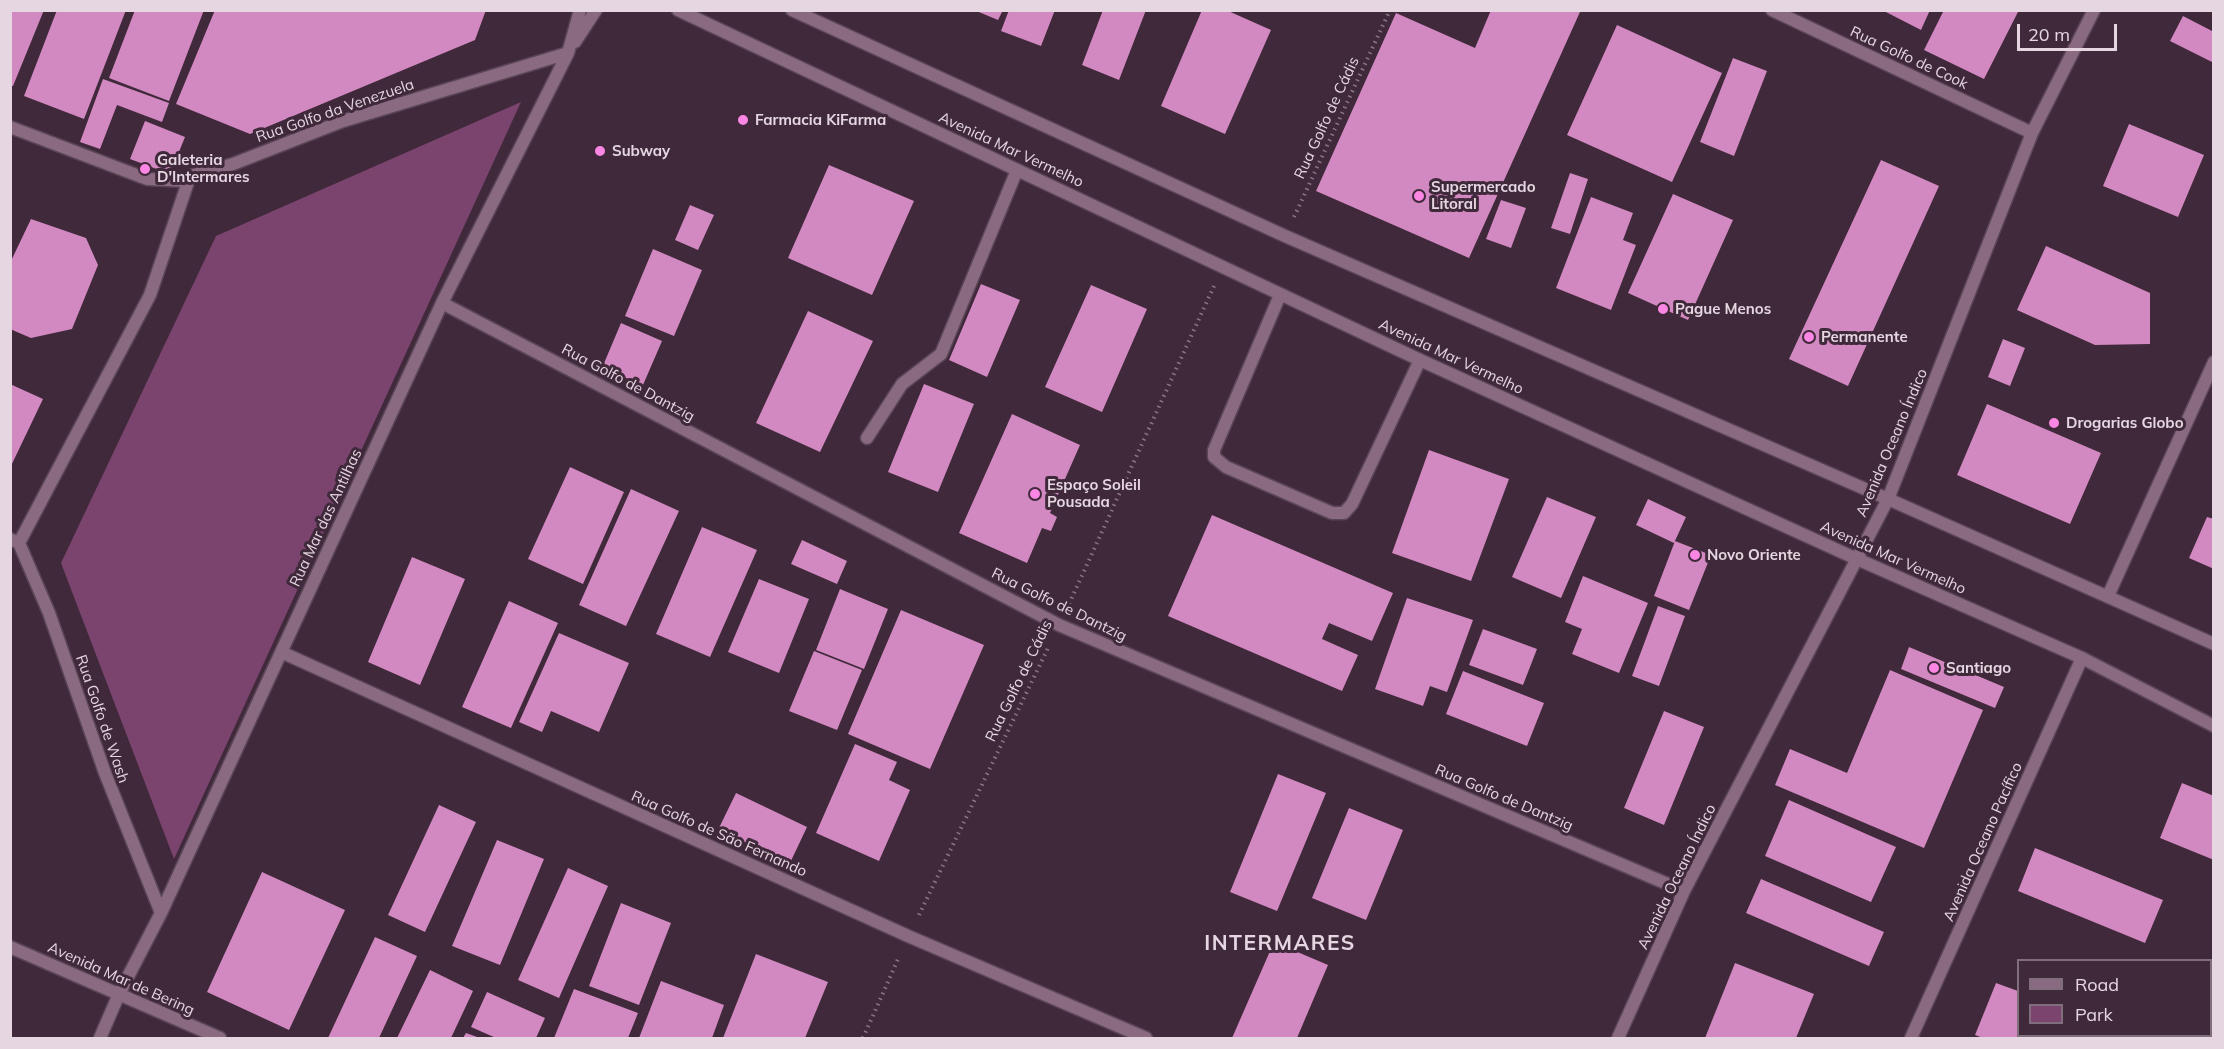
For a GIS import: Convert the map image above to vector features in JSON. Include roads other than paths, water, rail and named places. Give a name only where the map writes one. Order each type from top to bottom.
[{"type":"street","name":"Rua Mar das Antilhas","points":[[99,1038],[161,913],[442,303],[568,53],[580,10]]},
{"type":"street","points":[[568,53],[596,10]]},
{"type":"street","name":"Avenida Mar Vermelho","points":[[678,10],[1420,360],[1857,559],[2082,658],[2214,726]]},
{"type":"street","points":[[792,10],[1285,236],[2214,644]]},
{"type":"street","name":"Rua Golfo de Cook","points":[[1772,10],[2032,133]]},
{"type":"street","name":"Avenida Oceano Índico","points":[[1618,1038],[1684,891],[1888,499],[2032,133],[2094,10]]},
{"type":"street","name":"Rua Golfo da Venezuela","points":[[188,181],[190,176],[233,164],[343,121],[568,53]]},
{"type":"street","points":[[10,127],[147,178],[188,181],[150,295],[15,541]]},
{"type":"street","points":[[867,438],[902,384],[941,354],[1017,170]]},
{"type":"street","points":[[1280,295],[1214,450],[1214,457],[1226,467],[1332,513],[1344,513],[1352,504],[1420,360]]},
{"type":"street","name":"Rua Golfo de Dantzig","points":[[442,303],[1059,625],[1684,891]]},
{"type":"street","points":[[2109,596],[2214,362]]},
{"type":"street","name":"Rua Golfo de Wash","points":[[15,541],[49,613],[105,773],[161,913]]},
{"type":"street","name":"Rua Golfo de São Fernando","points":[[281,652],[908,936],[1146,1038]]},
{"type":"street","name":"Avenida Oceano Pacífico","points":[[1911,1038],[2082,658]]},
{"type":"street","name":"Avenida Mar de Bering","points":[[10,947],[220,1038]]},
{"type":"place","name":"Farmacia KiFarma","points":[[743,120]]},
{"type":"place","name":"Subway","points":[[600,151]]},
{"type":"place","name":"Galeteria D'Intermares","points":[[145,169]]},
{"type":"place","name":"Supermercado Litoral","points":[[1419,196]]},
{"type":"place","name":"Pague Menos","points":[[1663,309]]},
{"type":"place","name":"Permanente","points":[[1809,337]]},
{"type":"place","name":"Drogarias Globo","points":[[2054,423]]},
{"type":"place","name":"Espaço Soleil Pousada","points":[[1035,494]]},
{"type":"place","name":"Novo Oriente","points":[[1695,555]]},
{"type":"place","name":"Santiago","points":[[1934,668]]},
{"type":"district","name":"INTERMARES","points":[[1280,944]]}]
